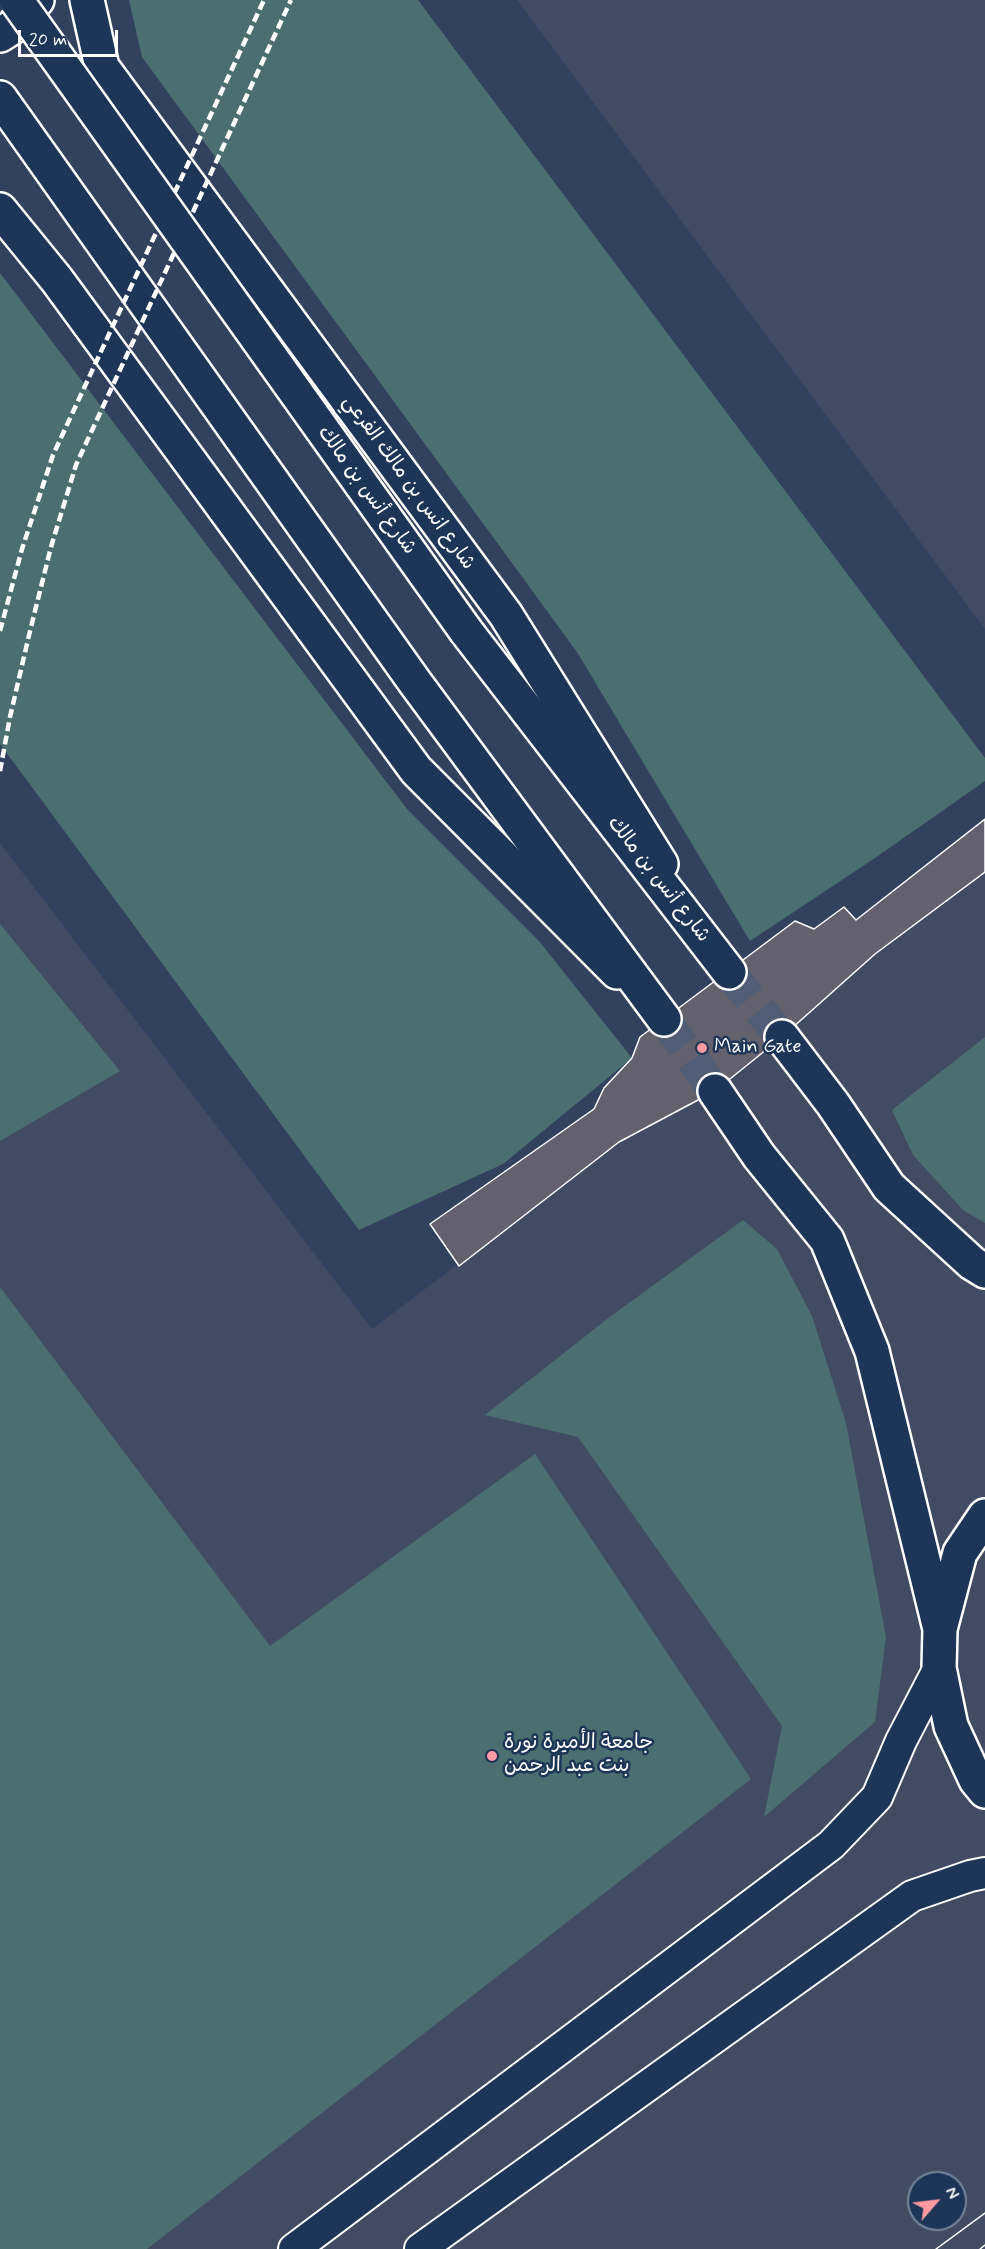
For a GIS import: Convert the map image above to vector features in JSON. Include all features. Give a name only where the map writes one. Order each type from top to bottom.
[{"type":"main road","name":"شارع أنس بن مالك","points":[[16,0],[466,631],[729,972]]},
{"type":"main road","points":[[0,35],[14,26],[37,0]]},
{"type":"main road","name":"شارع انس بن مالك الفرعي","points":[[87,0],[102,67],[506,615],[729,972]]},
{"type":"main road","points":[[0,98],[414,681],[664,1019],[416,770],[57,280],[0,210]]},
{"type":"main road","points":[[782,1036],[833,1104],[889,1186],[972,1263],[985,1271]]},
{"type":"main road","points":[[715,1091],[759,1156],[827,1240],[872,1351],[940,1629]]},
{"type":"main road","points":[[985,1516],[960,1553],[940,1629],[939,1668],[951,1726],[976,1780],[985,1791]]},
{"type":"street","points":[[294,2249],[831,1845],[877,1797],[900,1741],[939,1668]]},
{"type":"street","points":[[429,2245],[912,1896],[985,1873]]},
{"type":"shaded area","points":[[517,0],[985,0],[985,629]]},
{"type":"shaded area","name":"جامعة الأميرة نورة بنت عبد الرحمن","points":[[0,843],[372,1329],[619,1142],[715,1091],[875,954],[985,872],[985,2249],[0,2249]]},
{"type":"green space","points":[[129,0],[418,0],[985,758],[985,781],[750,941],[577,652],[142,57]]},
{"type":"green space","points":[[0,273],[407,809],[539,941],[632,1058],[503,1164],[359,1230],[0,744]]},
{"type":"green space","points":[[0,924],[120,1071],[0,1141]]},
{"type":"green space","points":[[985,1037],[985,1223],[963,1210],[913,1155],[892,1110]]},
{"type":"green space","points":[[743,1220],[777,1249],[812,1316],[846,1423],[886,1637],[875,1722],[764,1817],[782,1726],[578,1437],[485,1415],[611,1316]]},
{"type":"green space","points":[[0,1287],[270,1646],[535,1454],[751,1779],[147,2249],[0,2249]]},
{"type":"building","name":"Main Gate","points":[[985,819],[985,872],[875,954],[782,1037],[715,1091],[619,1142],[459,1266],[430,1224],[594,1109],[604,1088],[632,1058],[640,1037],[795,921],[814,929],[844,907],[856,920]]},
{"type":"tunnel","points":[[729,972],[782,1037]]},
{"type":"tunnel","points":[[664,1019],[715,1091]]},
{"type":"tram line","points":[[936,2249],[985,2213]]},
{"type":"tram line","points":[[980,2249],[985,2245]]},
{"type":"railway","points":[[0,631],[22,549],[53,455],[264,0]]},
{"type":"railway","points":[[0,771],[30,631],[51,547],[76,465],[291,0]]},
{"type":"place","name":"Main Gate","points":[[702,1048]]},
{"type":"place","name":"جامعة الأميرة نورة بنت عبد الرحمن","points":[[492,1756]]}]
